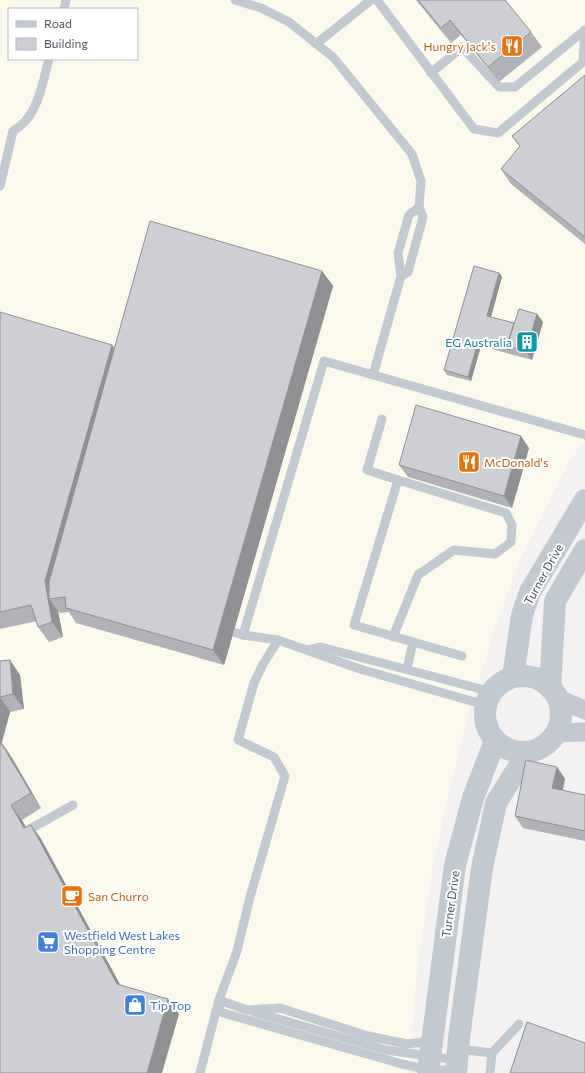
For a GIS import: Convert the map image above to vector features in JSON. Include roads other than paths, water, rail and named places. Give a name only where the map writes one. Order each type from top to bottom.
[{"type":"street","name":"Turner Drive","points":[[513,677],[522,615],[530,592],[585,500]]},
{"type":"street","name":"Turner Drive","points":[[554,693],[555,600],[585,550]]},
{"type":"street","points":[[554,693],[561,710],[560,722],[556,733],[549,742],[539,749],[528,752],[516,752],[504,748],[495,741],[488,730],[484,717],[488,698],[501,683],[513,677],[527,676],[539,680],[554,693],[585,710]]},
{"type":"street","points":[[556,733],[585,732]]},
{"type":"street","name":"Turner Drive","points":[[430,1060],[455,866],[473,798],[495,741]]},
{"type":"street","points":[[457,1063],[482,868],[496,803],[528,752]]},
{"type":"lane","points":[[235,0],[261,8],[289,22],[333,57],[412,154],[421,181],[419,206],[423,217],[408,272],[401,276]]},
{"type":"lane","points":[[316,44],[371,0]]},
{"type":"lane","points":[[377,0],[431,73],[474,128],[498,132],[583,62],[584,30],[515,87],[499,87],[462,47],[431,73]]},
{"type":"lane","points":[[0,186],[13,131],[26,122],[31,115],[36,105],[49,60]]},
{"type":"lane","points":[[374,375],[401,276],[398,253],[409,215],[419,206]]},
{"type":"lane","points":[[243,635],[278,502],[324,361],[585,435]]},
{"type":"lane","points":[[382,419],[367,470],[506,513],[512,525],[511,542],[495,554],[454,550],[418,575],[393,637]]},
{"type":"lane","points":[[398,480],[354,625],[462,656]]},
{"type":"lane","points":[[213,626],[243,635],[278,640],[360,669],[488,698]]},
{"type":"lane","points":[[200,1073],[219,1000],[237,951],[250,897],[285,776],[274,757],[238,740],[254,683],[262,666],[278,640]]},
{"type":"lane","points":[[407,669],[413,642]]},
{"type":"lane","points":[[306,650],[321,647],[407,669],[488,698]]},
{"type":"lane","points":[[30,829],[73,805]]},
{"type":"lane","points":[[219,1000],[247,1010],[386,1050],[430,1060],[457,1063],[492,1053],[519,1024]]},
{"type":"lane","points":[[219,1000],[220,1012],[402,1064],[430,1060],[457,1063]]},
{"type":"lane","points":[[247,1010],[280,1008],[368,1036],[406,1044],[430,1060]]},
{"type":"lane","points":[[490,1073],[492,1053]]},
{"type":"place","name":"Hungry Jack's","points":[[512,46]]},
{"type":"place","name":"EG Australia","points":[[527,342]]},
{"type":"place","name":"McDonald's","points":[[469,462]]},
{"type":"place","name":"San Churro","points":[[72,896]]},
{"type":"place","name":"Westfield West Lakes Shopping Centre","points":[[48,942]]},
{"type":"place","name":"Tip Top","points":[[135,1005]]}]
